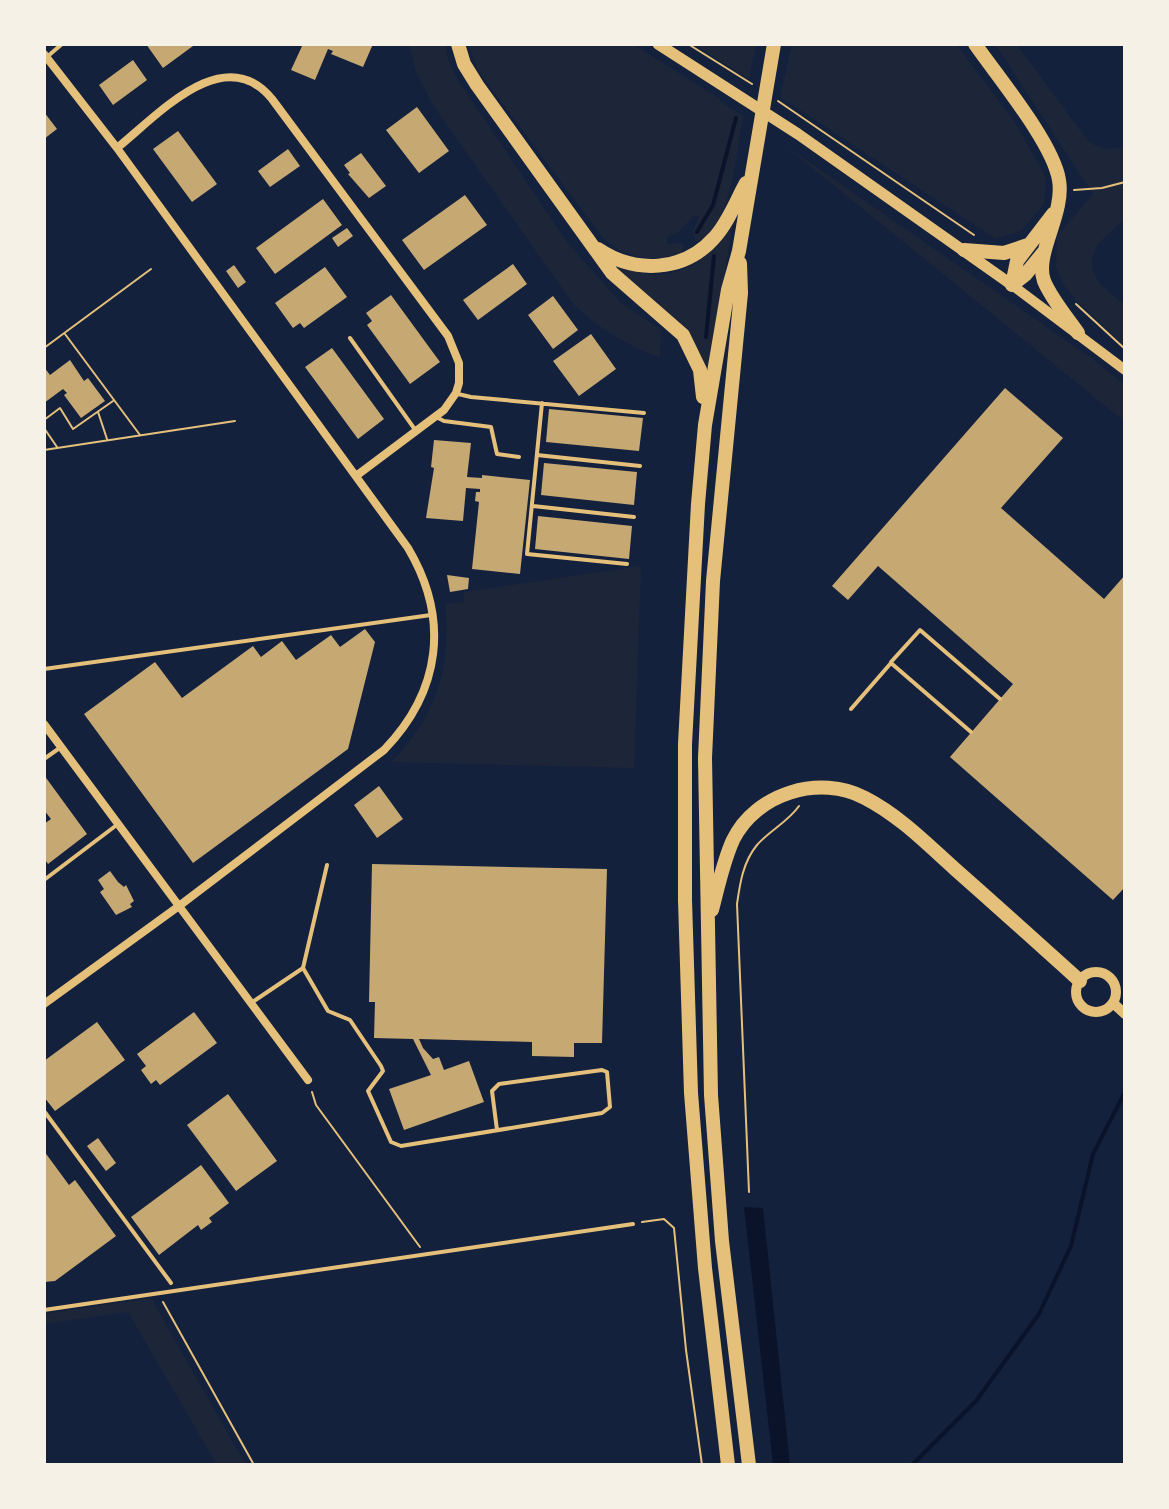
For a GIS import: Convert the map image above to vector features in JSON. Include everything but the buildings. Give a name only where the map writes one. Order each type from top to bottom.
[{"type":"highway","points":[[458,44],[464,64],[477,85],[619,281],[683,335],[700,370],[705,425]]},
{"type":"highway","points":[[728,1465],[705,1268],[692,1109],[685,900],[685,744],[705,425],[728,290],[739,251],[774,44]]},
{"type":"highway","points":[[975,44],[1048,148],[1059,177],[1061,191],[1058,207],[1041,266],[1044,281],[1078,333]]},
{"type":"highway","points":[[591,244],[611,257],[634,265],[658,266],[683,260],[715,237],[752,172]]},
{"type":"highway","points":[[1012,285],[1013,268],[1058,207]]},
{"type":"highway","points":[[964,250],[1004,253],[1028,245]]},
{"type":"highway","points":[[1012,285],[1025,275],[1045,249]]},
{"type":"highway","points":[[739,251],[741,293],[711,610],[705,758],[711,1095],[721,1227],[749,1465]]},
{"type":"highway","points":[[707,930],[723,866],[746,820],[763,804],[788,793],[811,788],[833,788],[863,797],[900,820],[1080,981]]},
{"type":"main road","points":[[658,44],[798,134],[1012,285]]},
{"type":"street","points":[[44,1004],[371,761],[397,737],[417,708],[430,674],[434,643],[433,615],[416,561],[117,148],[45,56]]},
{"type":"street","points":[[117,148],[191,89],[231,76],[258,85],[272,99],[448,336],[459,363],[456,393],[436,417],[356,476]]},
{"type":"street","points":[[1012,285],[1125,370]]},
{"type":"street","points":[[46,730],[308,1080]]},
{"type":"street","points":[[1100,973],[1110,978],[1115,985],[1113,1003],[1098,1012],[1089,1011],[1082,1006],[1076,990],[1080,981],[1088,974],[1100,973]]},
{"type":"street","points":[[1113,1003],[1125,1014]]},
{"type":"lane","points":[[45,56],[62,44]]},
{"type":"lane","points":[[350,338],[417,432]]},
{"type":"lane","points":[[456,393],[644,413]]},
{"type":"lane","points":[[542,403],[527,554],[627,564]]},
{"type":"lane","points":[[436,417],[444,421],[491,427],[497,454],[519,457]]},
{"type":"lane","points":[[537,455],[640,466]]},
{"type":"lane","points":[[532,506],[634,517]]},
{"type":"lane","points":[[44,669],[433,615]]},
{"type":"lane","points":[[851,709],[920,630],[1000,699]]},
{"type":"lane","points":[[891,663],[971,732]]},
{"type":"lane","points":[[44,759],[61,747]]},
{"type":"lane","points":[[44,880],[118,824]]},
{"type":"lane","points":[[251,1003],[303,968],[327,865]]},
{"type":"lane","points":[[303,968],[328,1011],[350,1020],[381,1066],[383,1071],[368,1091],[391,1142],[401,1146],[497,1130],[606,1111],[610,1107],[607,1072],[602,1070],[499,1084],[492,1091],[497,1130]]},
{"type":"lane","points":[[44,1111],[171,1283]]},
{"type":"lane","points":[[44,1310],[633,1224]]},
{"type":"path","points":[[688,44],[726,67]]},
{"type":"path","points":[[802,117],[978,238]]},
{"type":"path","points":[[1061,191],[1102,188],[1125,182]]},
{"type":"path","points":[[44,348],[151,269]]},
{"type":"path","points":[[1069,298],[1125,349]]},
{"type":"path","points":[[64,334],[140,436]]},
{"type":"path","points":[[44,420],[60,408],[73,429],[114,401]]},
{"type":"path","points":[[98,412],[108,441]]},
{"type":"path","points":[[44,450],[235,421]]},
{"type":"path","points":[[44,428],[58,448]]},
{"type":"path","points":[[749,1192],[737,904],[742,871],[758,845],[792,816],[811,788]]},
{"type":"path","points":[[308,1080],[316,1105],[420,1246],[422,1254]]},
{"type":"path","points":[[633,1224],[664,1219],[674,1228],[702,1465]]},
{"type":"path","points":[[162,1293],[165,1308],[254,1465]]},
{"type":"shaded area","points":[[409,44],[446,44],[448,60],[457,79],[567,242],[620,302],[661,330],[660,358],[614,336],[574,305],[433,105],[416,72]]},
{"type":"shaded area","points":[[468,44],[633,44],[743,116],[728,198],[715,228],[705,241],[695,241],[693,231],[699,217],[694,215],[679,232],[667,237],[667,244],[684,245],[682,254],[661,259],[639,257],[620,251],[603,238],[477,69]]},
{"type":"shaded area","points":[[693,44],[756,44],[749,79]]},
{"type":"shaded area","points":[[792,44],[956,44],[1016,124],[1046,178],[1044,204],[1021,231],[996,239],[780,97]]},
{"type":"shaded area","points":[[995,44],[1016,44],[1088,141],[1106,148],[1125,146],[1125,220],[1098,244],[1092,269],[1105,289],[1125,305],[1125,346],[1063,284],[1056,267],[1057,236],[1093,194]]},
{"type":"shaded area","points":[[783,144],[1090,357],[1125,385],[1125,422]]},
{"type":"shaded area","points":[[732,227],[709,374],[689,333],[678,321],[637,291],[606,256],[631,270],[664,274],[690,266],[702,258]]},
{"type":"shaded area","points":[[641,566],[634,768],[391,762],[419,728],[438,690],[446,648],[445,604],[465,602],[463,592]]},
{"type":"shaded area","points":[[744,1207],[763,1208],[790,1465],[773,1465]]},
{"type":"shaded area","points":[[151,1298],[246,1465],[217,1465],[128,1312],[44,1324],[44,1314]]},
{"type":"waterway","points":[[697,232],[713,205],[736,118]]},
{"type":"waterway","points":[[706,337],[714,256]]},
{"type":"waterway","points":[[912,1465],[976,1401],[1039,1314],[1071,1246],[1093,1154],[1125,1092]]}]
